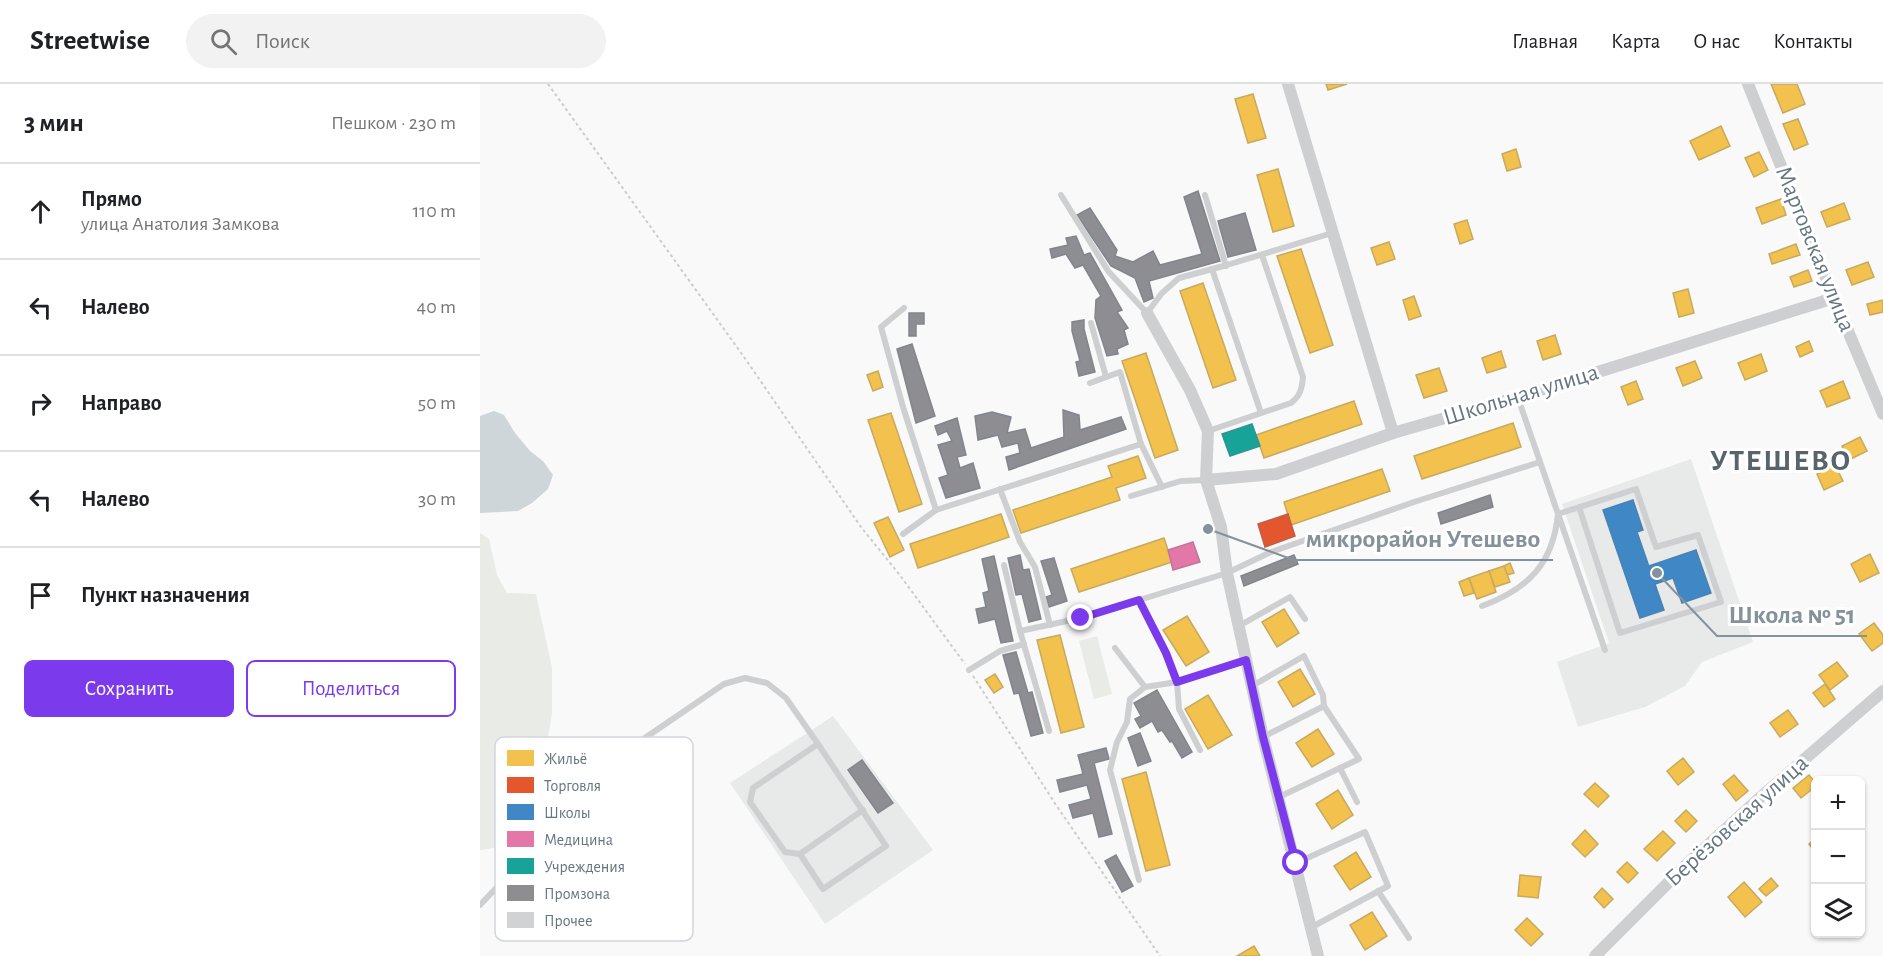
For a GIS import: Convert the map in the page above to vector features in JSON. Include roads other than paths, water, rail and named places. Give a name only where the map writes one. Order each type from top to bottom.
[{"type":"street","points":[[1288,84],[1393,433]]},
{"type":"street","name":"Мартовская улица","points":[[1748,84],[1883,414]]},
{"type":"street","name":"Школьная улица","points":[[1206,480],[1276,474],[1393,433],[1518,397],[1834,298]]},
{"type":"street","points":[[1147,313],[1190,390],[1208,431],[1206,480],[1221,526],[1227,573],[1263,737],[1318,956]]},
{"type":"street","name":"Берёзовская улица","points":[[1595,956],[1685,866],[1883,691]]},
{"type":"lane","points":[[1061,195],[1108,271],[1147,313],[1162,293],[1179,278],[1332,233]]},
{"type":"lane","points":[[1205,195],[1226,266]]},
{"type":"lane","points":[[1208,431],[1291,403],[1298,398],[1302,387],[1303,377],[1262,255]]},
{"type":"lane","points":[[1212,269],[1261,413]]},
{"type":"lane","points":[[904,308],[881,327],[903,407],[936,510]]},
{"type":"lane","points":[[1091,323],[1106,377]]},
{"type":"lane","points":[[1090,383],[1120,372],[1141,444],[1162,487]]},
{"type":"lane","points":[[1518,397],[1605,650]]},
{"type":"lane","points":[[903,534],[936,510],[1141,444]]},
{"type":"lane","points":[[1020,631],[1081,618],[1227,573],[1270,552],[1414,502],[1540,462]]},
{"type":"lane","points":[[1131,496],[1181,481],[1206,480]]},
{"type":"lane","points":[[1000,489],[1020,542],[1035,567],[1050,625]]},
{"type":"lane","points":[[1558,514],[1579,507],[1636,489],[1656,547],[1698,535],[1721,602],[1620,633],[1579,507]]},
{"type":"lane","points":[[1482,606],[1516,590],[1532,577],[1547,556],[1556,532],[1558,514]]},
{"type":"lane","points":[[1004,566],[1049,730]]},
{"type":"lane","points":[[1239,627],[1290,597],[1305,619]]},
{"type":"lane","points":[[1139,600],[1166,653],[1177,682],[1179,709],[1200,750]]},
{"type":"lane","points":[[969,670],[1000,651],[1024,644]]},
{"type":"lane","points":[[1115,648],[1144,687]]},
{"type":"lane","points":[[1252,686],[1304,656],[1323,695],[1324,706],[1359,759],[1279,797]]},
{"type":"lane","points":[[1139,880],[1110,770],[1117,742],[1127,722],[1130,699],[1144,687],[1177,682],[1246,660]]},
{"type":"lane","points":[[646,737],[724,684],[745,678],[767,683],[786,698],[886,846],[824,889],[800,854]]},
{"type":"lane","points":[[1263,737],[1324,706]]},
{"type":"lane","points":[[818,744],[753,788],[750,802],[785,852],[800,854],[863,810]]},
{"type":"lane","points":[[1340,768],[1357,802]]},
{"type":"lane","points":[[1296,863],[1365,832],[1388,886],[1311,927]]},
{"type":"lane","points":[[480,905],[495,889]]},
{"type":"lane","points":[[1378,891],[1409,938]]},
{"type":"place","name":"микрорайон Утешево","points":[[1208,529]]},
{"type":"place","name":"Школа № 51","points":[[1657,573]]},
{"type":"district","name":"УТЕШЕВО","points":[[1781,461]]}]
